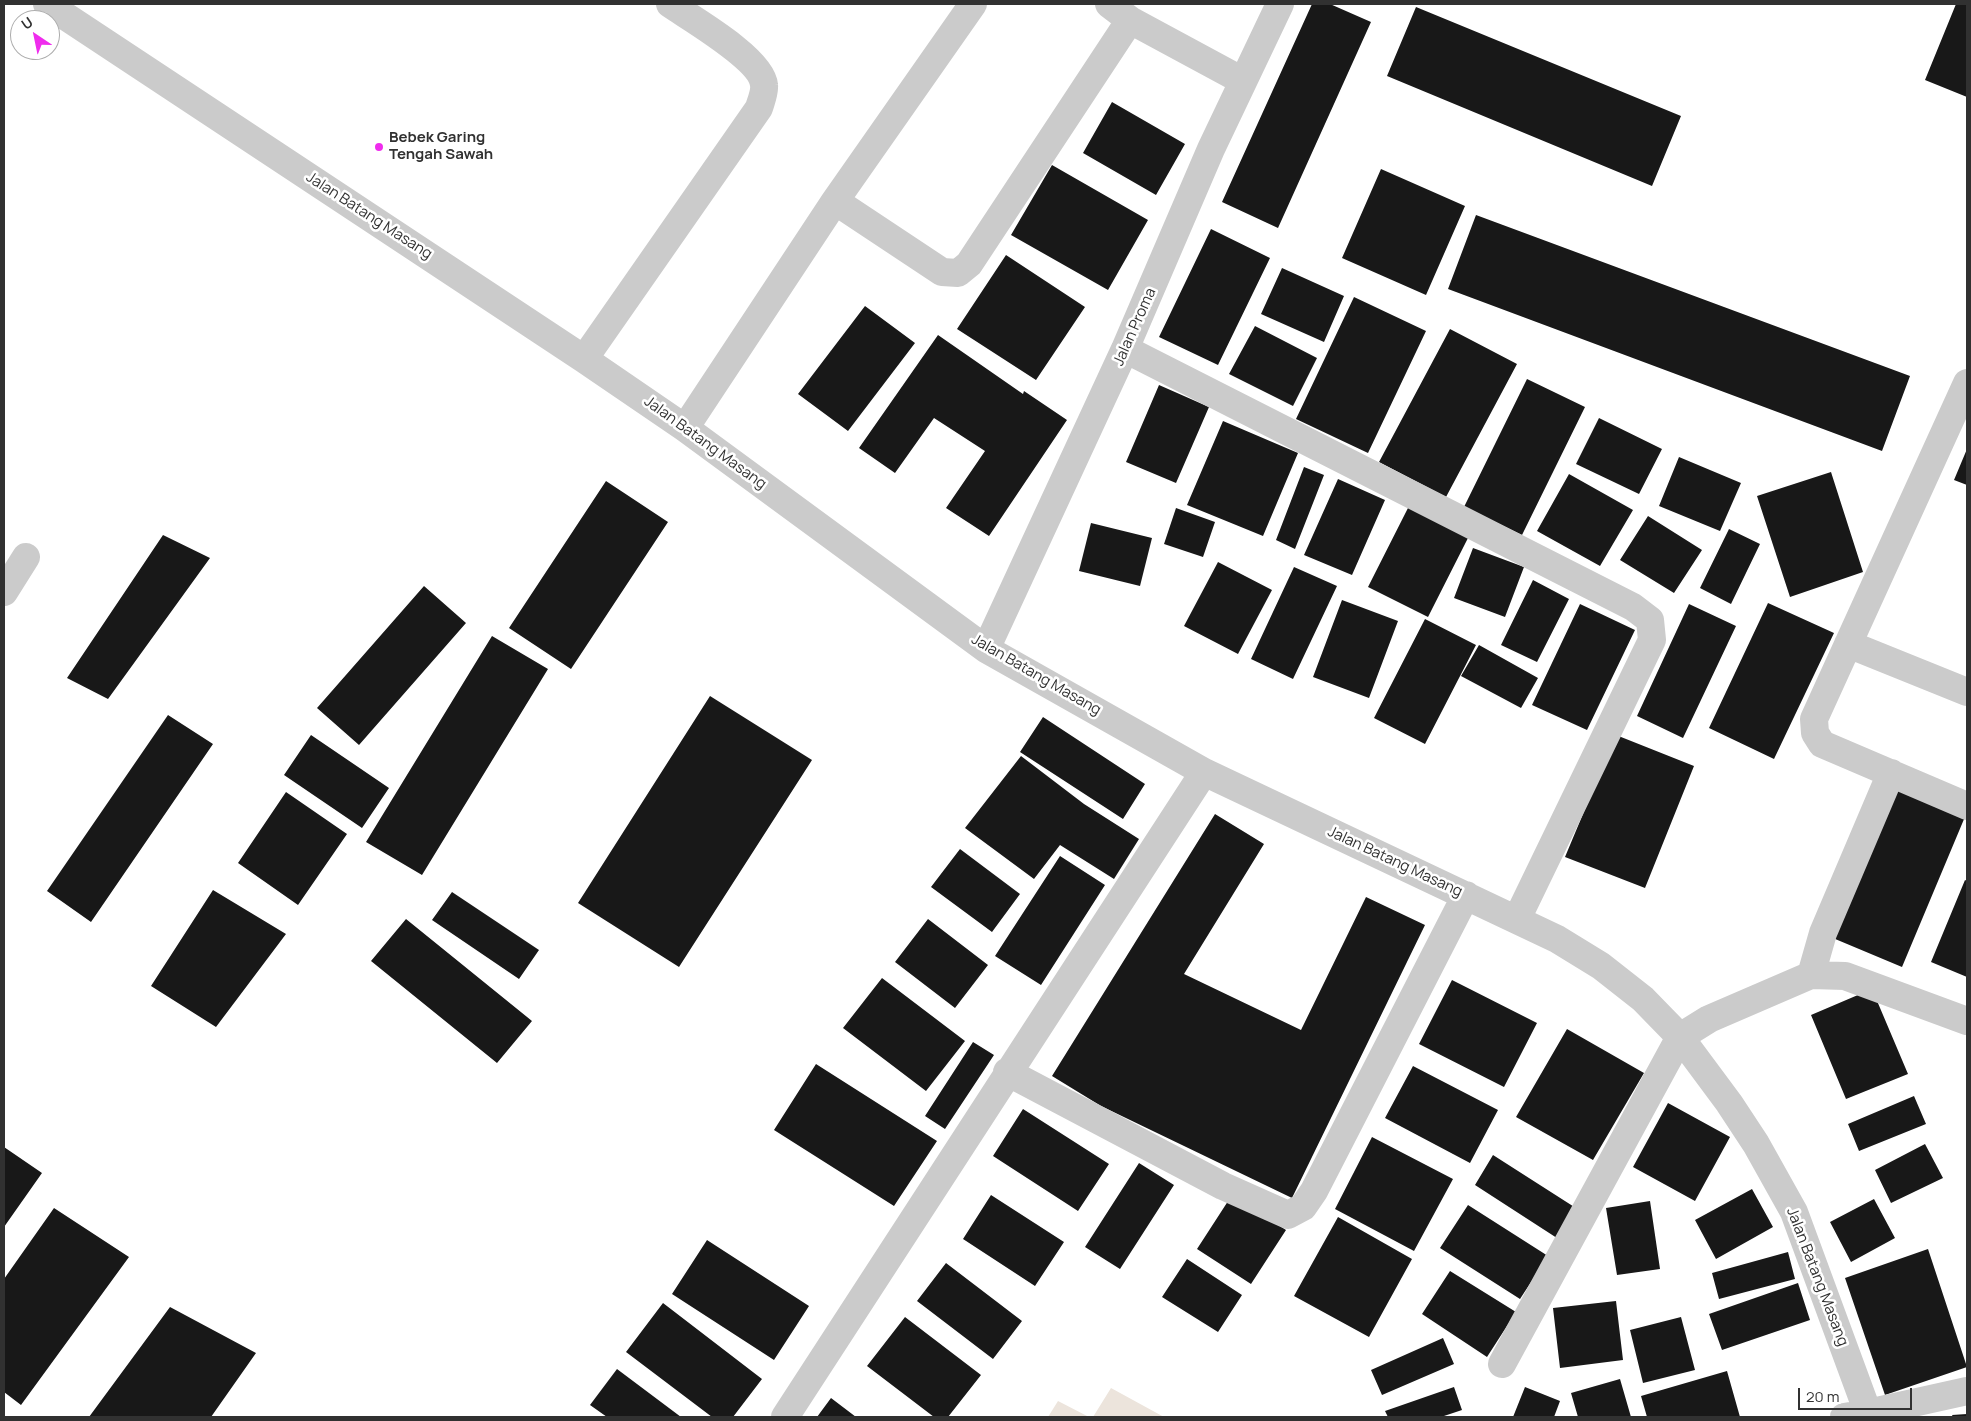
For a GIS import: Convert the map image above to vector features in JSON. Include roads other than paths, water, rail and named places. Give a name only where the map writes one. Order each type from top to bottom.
[{"type":"street","name":"Jalan Batang Masang","points":[[47,4],[584,358],[685,428],[986,649],[1204,772],[1517,919],[1557,939],[1601,966],[1643,999],[1680,1037],[1729,1103],[1756,1144],[1794,1212],[1860,1416]]},
{"type":"street","points":[[584,358],[759,108],[765,86],[759,69],[742,54],[670,4]]},
{"type":"street","points":[[685,428],[835,202],[973,4]]},
{"type":"street","name":"Jalan Proma","points":[[986,649],[1126,349],[1211,149],[1280,4]]},
{"type":"street","points":[[835,202],[942,272],[958,273],[968,264],[1120,12],[1243,81]]},
{"type":"street","points":[[1126,349],[1633,607],[1650,620],[1652,640],[1517,919]]},
{"type":"street","points":[[1967,383],[1814,719],[1815,733],[1822,744],[1967,806]]},
{"type":"street","points":[[4,592],[26,557]]},
{"type":"street","points":[[1848,644],[1967,692]]},
{"type":"street","points":[[785,1417],[1204,772]]},
{"type":"street","points":[[1811,975],[1823,933],[1890,773]]},
{"type":"street","points":[[1008,1072],[1223,1186],[1288,1214],[1303,1206],[1314,1191],[1466,895]]},
{"type":"street","points":[[1502,1364],[1680,1037],[1709,1020],[1811,975],[1845,976],[1967,1021]]},
{"type":"street","points":[[1860,1416],[1967,1391]]},
{"type":"place","name":"Bebek Garing Tengah Sawah","points":[[379,147]]}]
